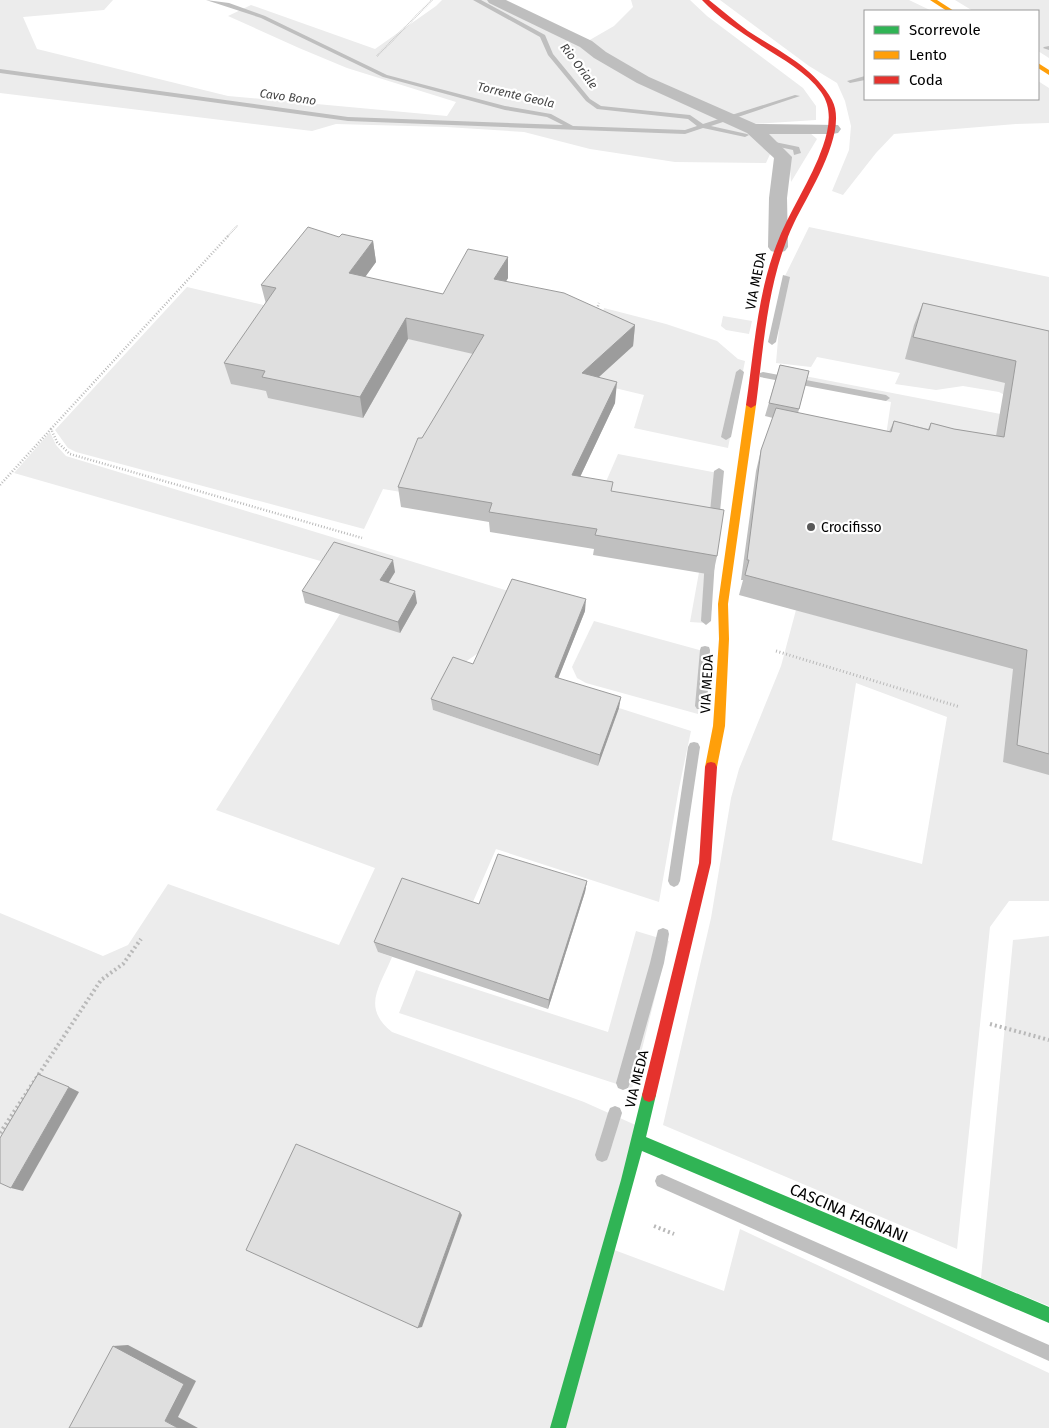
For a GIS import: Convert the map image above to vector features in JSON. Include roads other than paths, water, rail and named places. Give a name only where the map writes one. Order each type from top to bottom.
[{"type":"main road","name":"VIA MEDA","points":[[558,1428],[637,1141],[705,863],[710,774],[719,726],[724,639],[723,604],[742,457],[770,275],[778,247],[830,141],[832,129],[831,104],[820,87],[797,67],[738,27],[705,0]]},
{"type":"main road","points":[[933,0],[949,10]]},
{"type":"main road","name":"CASCINA FAGNANI","points":[[637,1141],[1049,1315]]},
{"type":"street","points":[[494,0],[586,44],[600,55],[643,80],[746,125],[783,156],[778,198],[778,247]]},
{"type":"street","points":[[746,125],[832,129]]},
{"type":"waterway","name":"Torrente Geola","points":[[209,0],[227,4],[263,17],[385,76],[505,108],[549,115],[570,126]]},
{"type":"waterway","name":"Rio Oriale","points":[[476,0],[543,36],[550,54],[588,100],[599,108],[690,117],[703,126]]},
{"type":"waterway","name":"Cavo Bono","points":[[0,71],[348,119],[685,132],[703,126]]},
{"type":"waterway","name":"Torrente Geola","points":[[850,81],[864,78]]},
{"type":"waterway","name":"Torrente Geola","points":[[703,126],[797,96]]},
{"type":"waterway","points":[[703,126],[745,135]]},
{"type":"waterway","points":[[773,143],[796,149],[797,153]]},
{"type":"waterway","points":[[772,342],[786,277]]},
{"type":"waterway","points":[[726,437],[740,372]]},
{"type":"waterway","points":[[763,375],[886,398]]},
{"type":"waterway","points":[[714,522],[719,471]]},
{"type":"waterway","points":[[706,621],[710,560]]},
{"type":"waterway","points":[[701,706],[705,650]]},
{"type":"waterway","points":[[674,881],[694,747]]},
{"type":"waterway","points":[[623,1083],[657,963],[663,934]]},
{"type":"waterway","points":[[602,1155],[615,1113]]},
{"type":"waterway","points":[[662,1181],[1049,1353]]},
{"type":"place","name":"Crocifisso","points":[[811,527]]}]
